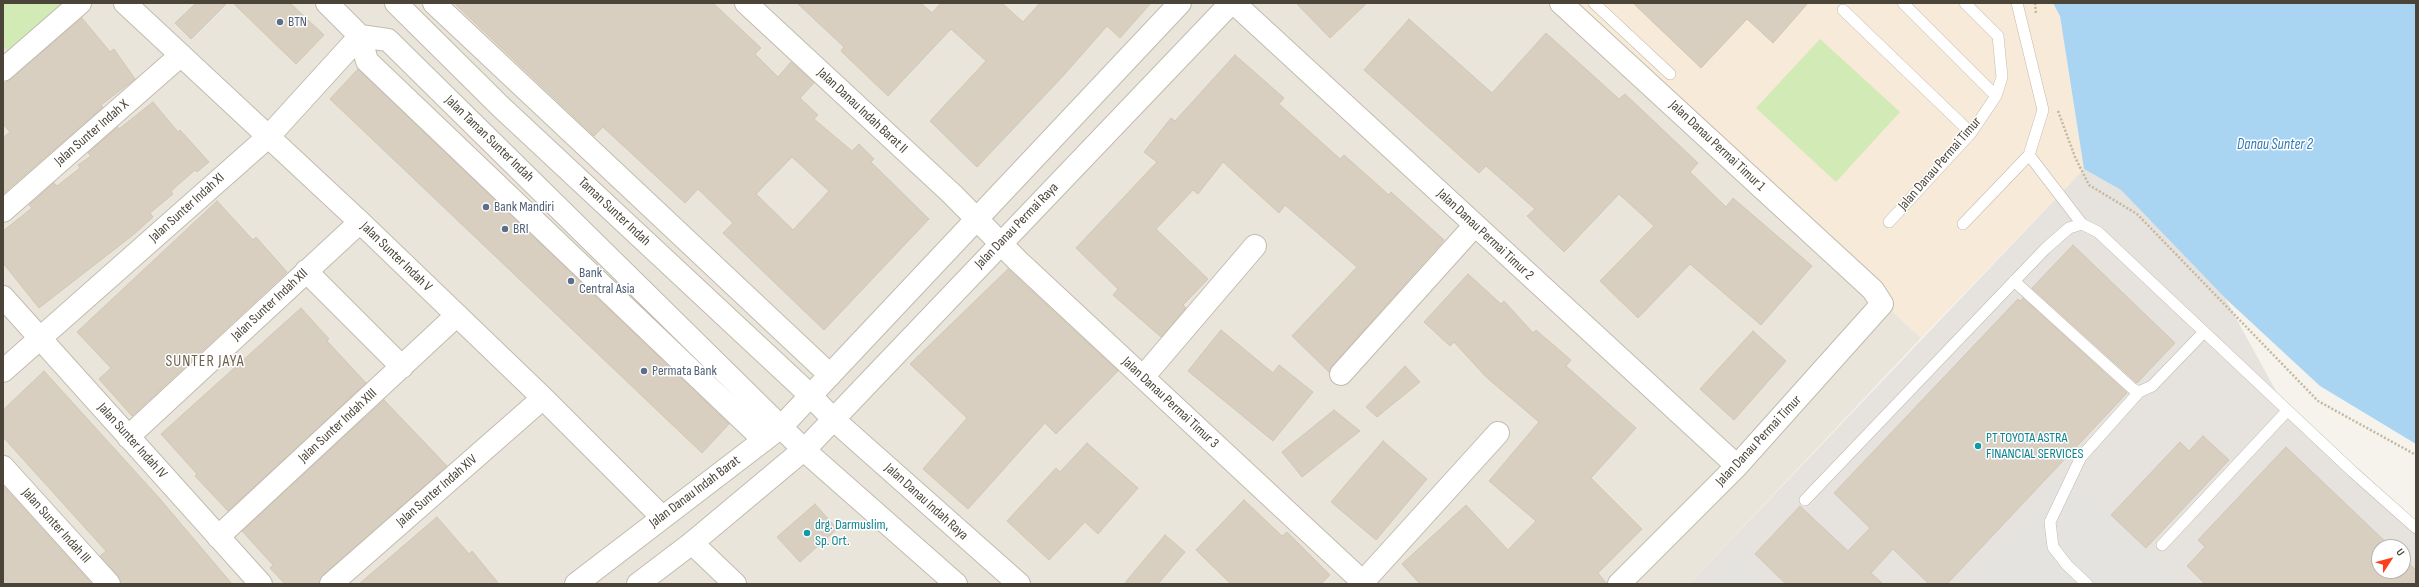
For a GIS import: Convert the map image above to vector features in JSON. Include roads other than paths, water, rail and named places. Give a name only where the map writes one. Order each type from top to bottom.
[{"type":"street","points":[[3,70],[80,3]]},
{"type":"street","name":"Jalan Sunter Indah V","points":[[125,3],[360,222],[543,398],[662,517]]},
{"type":"street","name":"Jalan Taman Sunter Indah","points":[[327,3],[360,36],[367,61],[764,440]]},
{"type":"street","points":[[434,3],[830,375]]},
{"type":"street","name":"Jalan Danau Indah Barat II","points":[[746,3],[978,221]]},
{"type":"street","points":[[808,398],[978,221],[1180,3]]},
{"type":"street","name":"Jalan Danau Permai Timur 2","points":[[1232,3],[1737,466]]},
{"type":"street","name":"Jalan Danau Permai Raya","points":[[806,448],[1000,243],[1232,3]]},
{"type":"street","name":"Jalan Danau Permai Timur 1","points":[[1561,3],[1873,290]]},
{"type":"street","name":"Taman Sunter Indah","points":[[408,7],[500,106],[808,398],[831,422]]},
{"type":"street","name":"Jalan Taman Sunter Indah","points":[[360,36],[388,40],[783,426]]},
{"type":"street","name":"Jalan Sunter Indah XI","points":[[3,371],[269,136],[360,36]]},
{"type":"street","name":"Jalan Sunter Indah X","points":[[3,211],[182,55]]},
{"type":"street","name":"Jalan Danau Permai Timur 3","points":[[978,221],[1364,583]]},
{"type":"street","name":"Jalan Sunter Indah XII","points":[[128,437],[360,222]]},
{"type":"street","points":[[1341,374],[1475,225]]},
{"type":"street","points":[[564,248],[581,229]]},
{"type":"street","points":[[1143,377],[1255,246]]},
{"type":"street","points":[[306,271],[402,367]]},
{"type":"street","name":"Jalan Danau Permai Timur","points":[[1619,584],[1737,466],[1876,312],[1882,304],[1873,290]]},
{"type":"street","name":"Jalan Sunter Indah IV","points":[[3,297],[261,584]]},
{"type":"street","name":"Jalan Sunter Indah XIII","points":[[218,536],[457,315]]},
{"type":"street","name":"Jalan Sunter Indah XIV","points":[[331,584],[543,398]]},
{"type":"street","name":"Jalan Danau Indah Barat","points":[[576,584],[783,426],[808,398]]},
{"type":"street","name":"Jalan Danau Indah Raya","points":[[831,422],[1018,584]]},
{"type":"street","points":[[783,426],[956,584]]},
{"type":"street","points":[[1364,583],[1498,433]]},
{"type":"street","points":[[638,584],[692,543],[806,448]]},
{"type":"street","name":"Jalan Sunter Indah III","points":[[3,467],[109,584]]},
{"type":"street","points":[[692,543],[735,584]]},
{"type":"lane","points":[[1594,3],[1670,74]]},
{"type":"lane","points":[[1903,3],[1996,96]]},
{"type":"lane","name":"Jalan Danau Permai Timur","points":[[1889,222],[1971,133],[1996,96],[2002,76],[1998,36],[1965,3]]},
{"type":"lane","points":[[1963,224],[2029,155],[2043,110],[2017,3]]},
{"type":"lane","points":[[1843,10],[1971,133]]},
{"type":"lane","points":[[2029,155],[2082,224],[2098,232],[2287,411],[2416,528]]},
{"type":"lane","points":[[1805,500],[2014,281],[2069,228],[2082,224]]},
{"type":"lane","points":[[2014,281],[2133,390],[2139,392]]},
{"type":"lane","points":[[2086,584],[2067,565],[2053,547],[2050,522],[2080,457],[2139,392],[2152,386],[2204,332]]},
{"type":"lane","points":[[2162,545],[2287,411]]},
{"type":"water","name":"Danau Sunter 2","points":[[2053,3],[2416,3],[2416,444],[2320,386],[2225,298],[2121,190],[2084,169],[2060,16]]},
{"type":"place","name":"BTN","points":[[280,22]]},
{"type":"place","name":"Bank Mandiri","points":[[486,207]]},
{"type":"place","name":"BRI","points":[[505,229]]},
{"type":"place","name":"Bank Central Asia","points":[[571,281]]},
{"type":"place","name":"Permata Bank","points":[[644,371]]},
{"type":"place","name":"PT TOYOTA ASTRA FINANCIAL SERVICES","points":[[1978,446]]},
{"type":"place","name":"drg. Darmuslim, Sp. Ort.","points":[[807,533]]},
{"type":"district","name":"SUNTER JAYA","points":[[205,362]]}]
